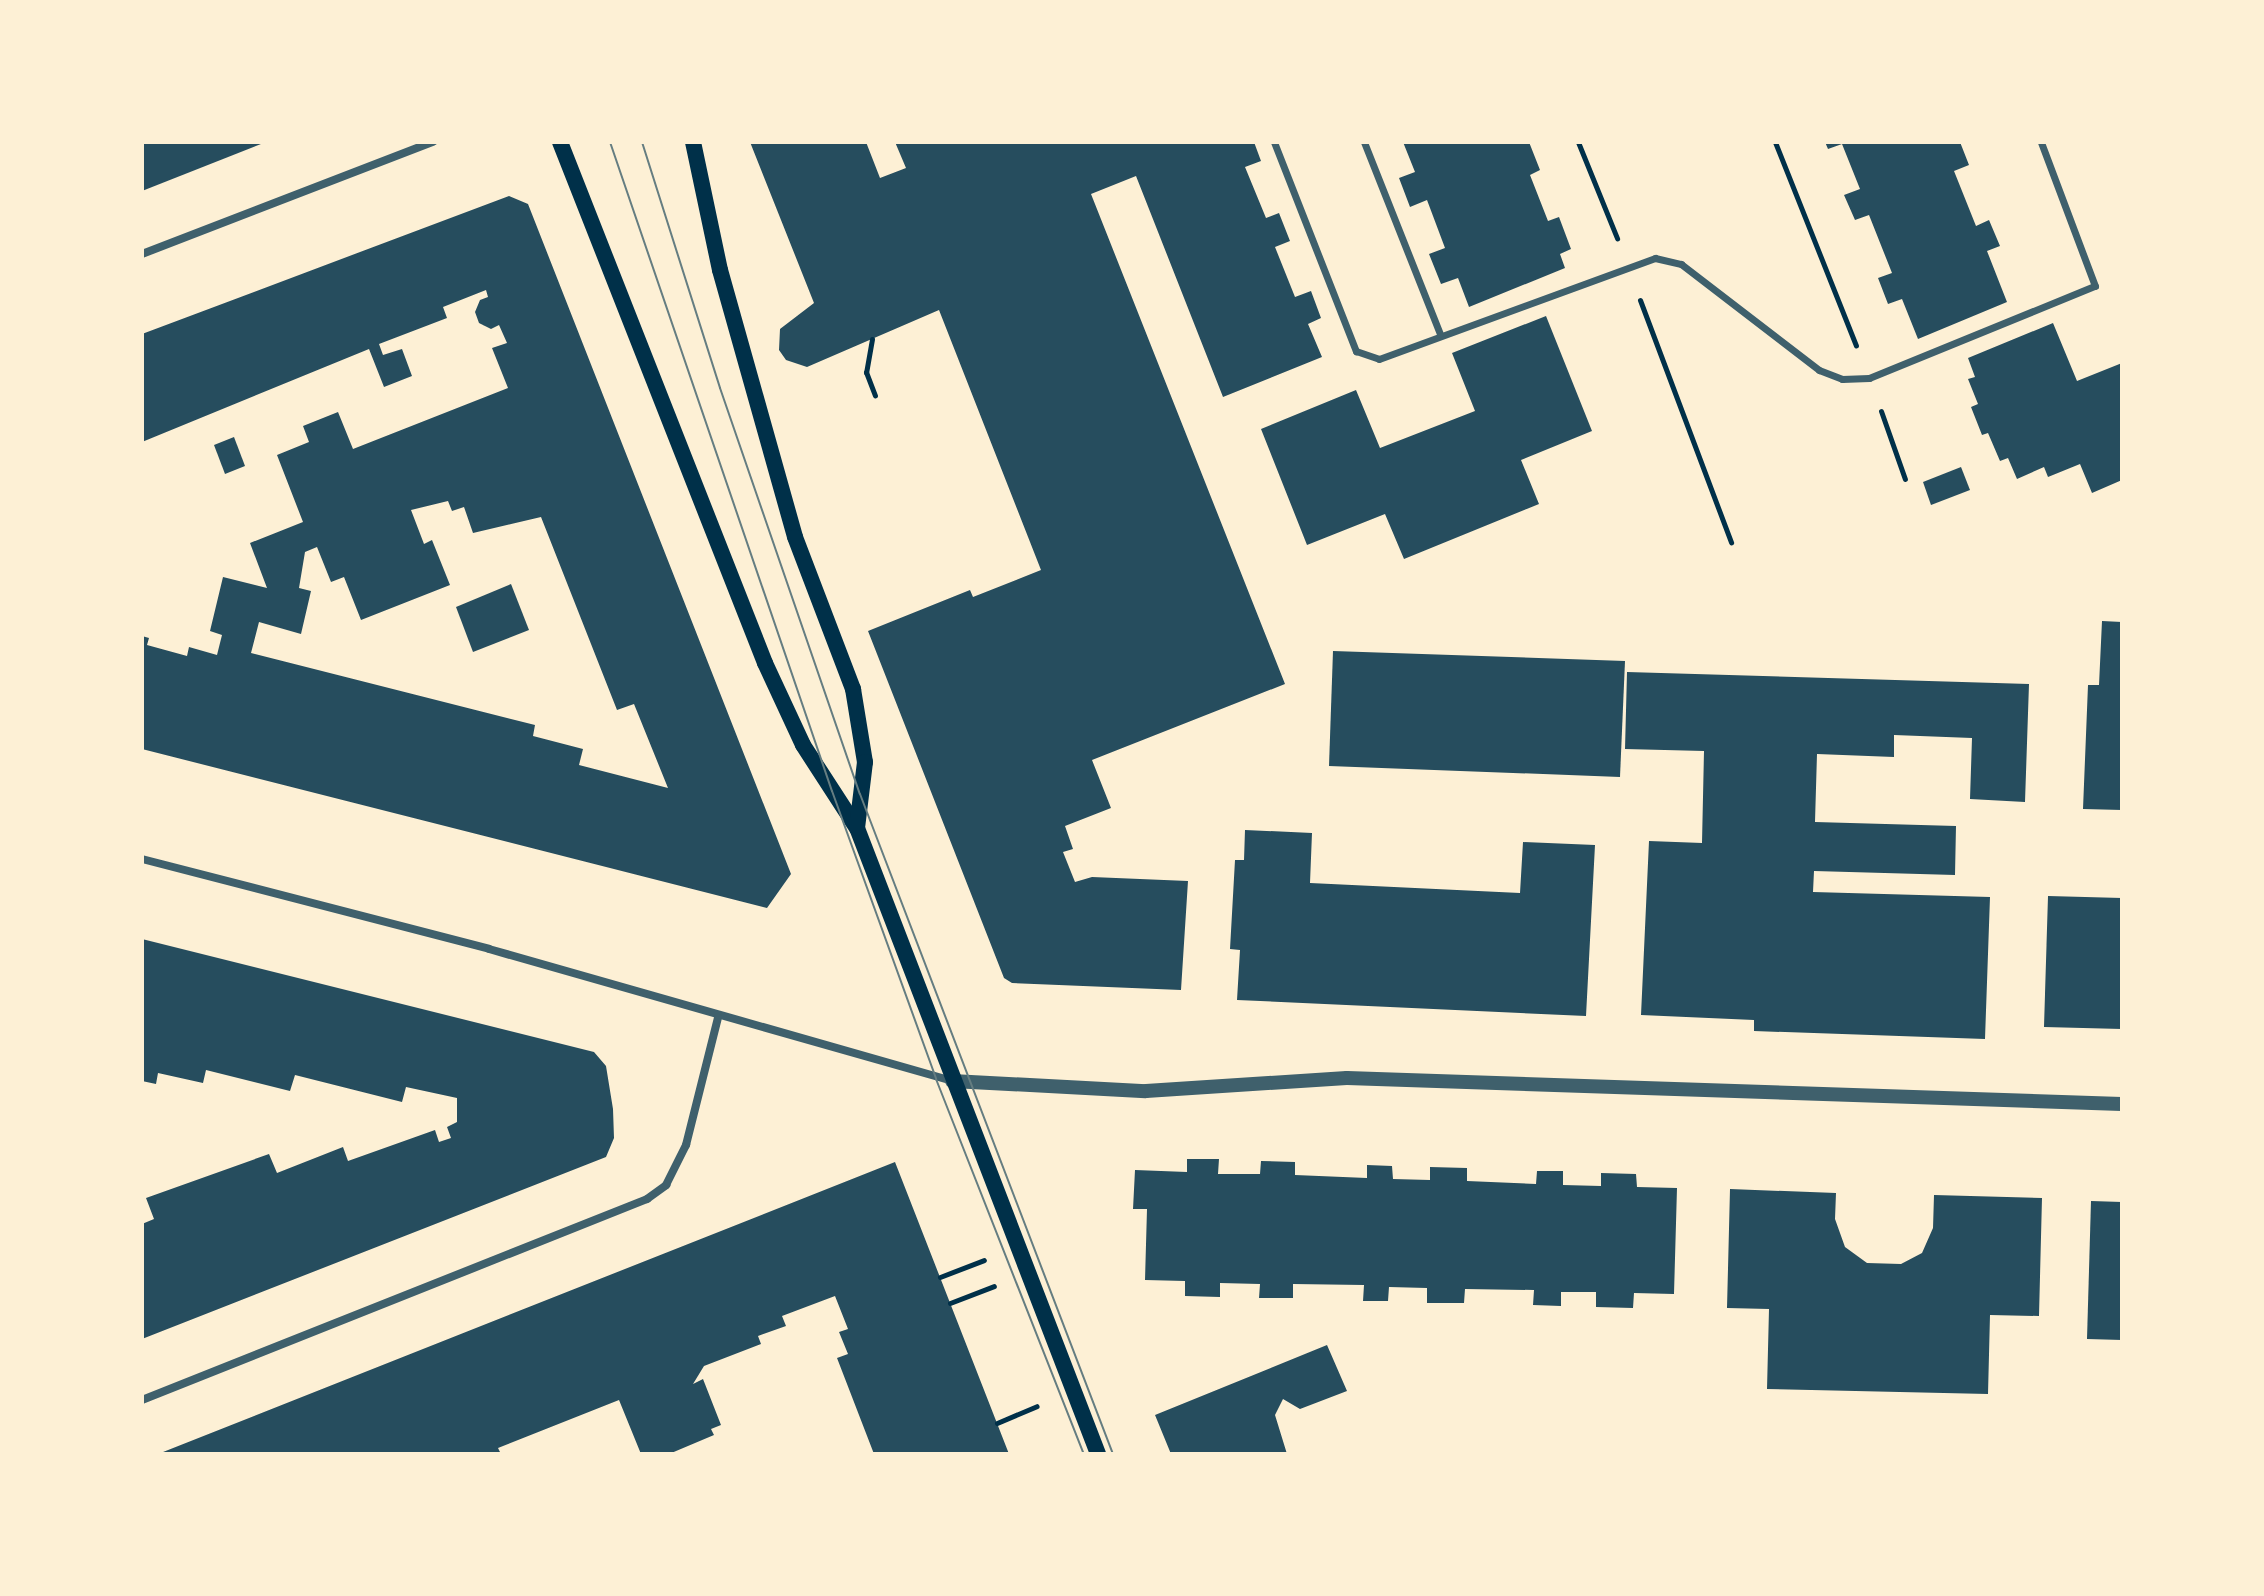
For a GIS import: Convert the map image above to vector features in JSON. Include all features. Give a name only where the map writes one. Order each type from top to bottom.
[{"type":"main road","points":[[560,142],[765,663],[803,745],[857,828],[1098,1454]]},
{"type":"main road","points":[[693,142],[720,270],[795,537],[853,689],[865,762],[857,828]]},
{"type":"street","points":[[142,254],[433,142]]},
{"type":"street","points":[[1274,142],[1356,351],[1379,359],[1627,264],[1655,258],[1681,264],[1819,370],[1842,379],[1869,378],[2095,286],[2041,142]]},
{"type":"street","points":[[1364,142],[1440,334]]},
{"type":"street","points":[[142,859],[489,949],[718,1018],[952,1081],[1146,1091],[1347,1078],[2122,1104]]},
{"type":"street","points":[[142,1400],[647,1199],[666,1185],[686,1145],[718,1018]]},
{"type":"path","points":[[1578,142],[1731,542]]},
{"type":"path","points":[[1775,142],[1869,378],[1905,479]]},
{"type":"path","points":[[872,339],[866,372],[875,395]]},
{"type":"building","points":[[142,142],[266,142],[142,191]]},
{"type":"building","points":[[750,142],[866,142],[880,178],[906,168],[895,142],[1254,142],[1261,161],[1245,167],[1266,218],[1279,213],[1290,241],[1275,247],[1295,297],[1311,291],[1321,318],[1308,324],[1322,357],[1223,397],[1136,176],[1091,194],[1285,684],[1092,760],[1111,808],[1065,826],[1073,849],[1063,852],[1075,882],[1092,877],[1188,881],[1181,990],[1012,983],[1004,978],[868,631],[970,590],[973,597],[1041,570],[939,310],[807,367],[786,360],[779,350],[780,329],[814,303]]},
{"type":"building","points":[[1403,142],[1529,142],[1540,170],[1530,175],[1548,221],[1559,217],[1571,249],[1560,254],[1565,268],[1469,307],[1458,278],[1441,284],[1429,254],[1445,248],[1427,200],[1410,207],[1399,178],[1415,172]]},
{"type":"building","points":[[1825,142],[1960,142],[1969,165],[1954,171],[1976,226],[1989,220],[2000,246],[1987,251],[2007,302],[1918,339],[1902,299],[1888,304],[1878,278],[1892,273],[1869,215],[1855,220],[1844,195],[1860,189],[1842,144],[1828,149]]},
{"type":"building","points":[[509,196],[528,204],[791,874],[767,908],[142,749],[142,636],[149,638],[147,645],[187,656],[189,647],[217,655],[222,635],[210,631],[223,577],[267,588],[250,543],[303,522],[277,455],[309,442],[303,426],[338,412],[353,449],[508,388],[492,348],[507,343],[499,325],[491,329],[479,323],[475,312],[480,300],[488,297],[486,290],[443,307],[447,318],[379,344],[383,355],[402,349],[412,376],[384,387],[369,349],[142,442],[142,334]],"holes":[[[448,501],[452,511],[464,507],[473,533],[541,517],[617,710],[634,704],[668,788],[579,765],[583,749],[533,736],[535,725],[251,653],[259,622],[301,634],[311,591],[299,588],[305,552],[317,547],[331,582],[344,577],[361,620],[450,585],[432,540],[424,544],[411,510]]]},
{"type":"building","points":[[1546,316],[1592,431],[1521,460],[1539,504],[1404,559],[1385,514],[1307,545],[1261,429],[1356,390],[1380,448],[1475,411],[1452,353]]},
{"type":"building","points":[[2053,323],[2077,381],[2122,363],[2122,480],[2092,493],[2080,464],[2048,477],[2044,467],[2017,479],[2008,458],[2000,461],[1988,433],[1982,435],[1971,407],[1978,404],[1968,379],[1975,377],[1968,358]]},
{"type":"building","points":[[234,437],[245,466],[225,474],[214,445]]},
{"type":"building","points":[[1961,467],[1970,490],[1931,505],[1923,482]]},
{"type":"building","points":[[511,584],[529,630],[473,652],[456,607]]},
{"type":"building","points":[[2102,621],[2122,622],[2122,810],[2083,809],[2088,685],[2099,685]]},
{"type":"building","points":[[1333,651],[1625,661],[1620,777],[1329,766]]},
{"type":"building","points":[[1627,672],[2029,684],[2025,802],[1970,799],[1972,738],[1894,735],[1894,757],[1817,754],[1815,822],[1956,826],[1955,875],[1814,871],[1813,892],[1990,897],[1985,1039],[1754,1031],[1754,1020],[1641,1015],[1649,841],[1702,843],[1704,751],[1625,749]]},
{"type":"building","points":[[1245,830],[1312,833],[1310,883],[1520,893],[1523,842],[1595,845],[1586,1016],[1237,1000],[1240,950],[1230,949],[1235,860],[1244,860]]},
{"type":"building","points":[[2048,896],[2122,898],[2122,1029],[2044,1027]]},
{"type":"building","points":[[142,939],[594,1052],[606,1066],[613,1109],[614,1138],[606,1157],[142,1339],[142,1224],[154,1219],[146,1198],[269,1154],[277,1173],[343,1147],[348,1161],[435,1130],[439,1142],[451,1138],[447,1127],[457,1122],[457,1098],[406,1087],[402,1102],[295,1075],[290,1091],[206,1070],[203,1083],[158,1073],[156,1084],[142,1081]]},
{"type":"building","points":[[1187,1159],[1219,1159],[1218,1174],[1260,1174],[1261,1161],[1295,1162],[1295,1175],[1367,1178],[1367,1165],[1392,1166],[1393,1179],[1430,1180],[1430,1167],[1467,1168],[1467,1181],[1536,1184],[1537,1171],[1563,1171],[1563,1185],[1601,1186],[1601,1173],[1636,1174],[1637,1187],[1677,1188],[1674,1294],[1634,1293],[1633,1308],[1596,1307],[1596,1292],[1561,1292],[1561,1306],[1533,1305],[1534,1290],[1465,1289],[1464,1303],[1427,1303],[1427,1288],[1389,1287],[1388,1301],[1363,1301],[1364,1285],[1293,1284],[1293,1298],[1259,1298],[1260,1284],[1220,1283],[1220,1297],[1185,1296],[1185,1281],[1145,1280],[1147,1209],[1133,1209],[1135,1170],[1187,1172]]},
{"type":"building","points":[[895,1162],[1009,1454],[874,1454],[837,1358],[848,1354],[839,1332],[848,1329],[835,1296],[782,1316],[786,1326],[758,1336],[761,1344],[704,1366],[693,1384],[703,1379],[721,1425],[711,1429],[714,1435],[669,1454],[641,1454],[619,1400],[498,1448],[501,1454],[158,1454]]},
{"type":"building","points":[[1730,1189],[1836,1193],[1835,1219],[1845,1247],[1867,1263],[1901,1264],[1922,1253],[1933,1228],[1934,1195],[2042,1198],[2039,1316],[1990,1315],[1988,1394],[1767,1389],[1769,1309],[1727,1308]]},
{"type":"building","points":[[2091,1201],[2122,1202],[2122,1340],[2087,1339]]},
{"type":"building","points":[[1327,1345],[1347,1391],[1300,1409],[1283,1399],[1275,1415],[1287,1454],[1171,1454],[1155,1415]]},
{"type":"tram line","points":[[610,142],[832,791],[936,1079],[1084,1454]]},
{"type":"tram line","points":[[642,142],[720,388],[860,794],[1113,1454]]}]
